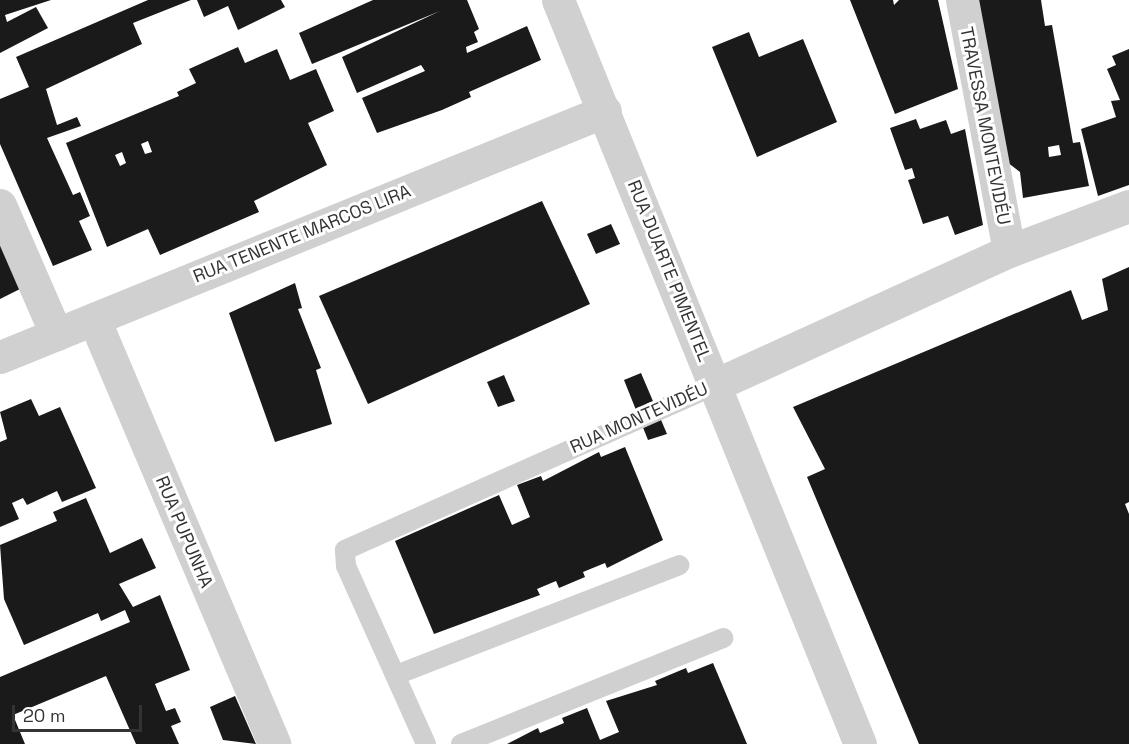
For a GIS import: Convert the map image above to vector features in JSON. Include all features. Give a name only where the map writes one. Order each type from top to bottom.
[{"type":"street","name":"RUA DUARTE PIMENTEL","points":[[558,0],[605,111],[860,744]]},
{"type":"street","name":"TRAVESSA MONTEVIDÉU","points":[[962,0],[1009,251]]},
{"type":"street","name":"RUA TENENTE MARCOS LIRA","points":[[0,357],[605,111]]},
{"type":"street","points":[[0,205],[56,334]]},
{"type":"street","name":"RUA MONTEVIDÉU","points":[[715,384],[1009,251],[1129,206]]},
{"type":"street","name":"RUA PUPUNHA","points":[[94,319],[274,744]]},
{"type":"lane","name":"RUA MONTEVIDÉU","points":[[426,744],[346,566],[345,550],[715,384]]},
{"type":"lane","points":[[396,675],[679,565]]},
{"type":"lane","points":[[461,744],[723,638]]},
{"type":"building","points":[[0,0],[51,0],[5,15],[7,22],[36,7],[48,28],[0,53]]},
{"type":"building","points":[[148,0],[191,0],[133,23],[142,44],[46,89],[57,125],[77,117],[81,126],[47,138],[73,195],[80,192],[90,216],[79,221],[92,250],[53,266],[0,144],[0,99],[29,87],[16,57]]},
{"type":"building","points":[[197,0],[281,0],[285,7],[238,30],[228,6],[204,17]]},
{"type":"building","points":[[373,0],[467,0],[479,29],[474,32],[478,42],[466,47],[467,53],[527,26],[541,60],[469,92],[471,97],[442,110],[377,133],[362,98],[425,71],[421,65],[357,93],[342,57],[440,11],[312,64],[299,33]]},
{"type":"building","points":[[850,0],[893,0],[894,5],[899,0],[938,0],[958,89],[895,114]]},
{"type":"building","points":[[978,0],[1041,0],[1045,26],[1052,25],[1073,143],[1080,142],[1089,186],[1023,198],[1020,172],[1007,162]],"holes":[[[1059,145],[1061,155],[1049,157],[1048,147]]]},
{"type":"building","points":[[749,32],[759,57],[803,39],[837,122],[757,157],[712,47]]},
{"type":"building","points":[[238,47],[245,63],[277,49],[290,80],[316,69],[334,111],[308,123],[327,165],[254,201],[259,212],[160,255],[148,229],[107,247],[66,143],[179,96],[177,92],[196,83],[189,69]],"holes":[[[148,141],[152,152],[145,154],[141,144]],[[122,152],[126,163],[120,166],[115,155]]]},
{"type":"building","points":[[1129,49],[1129,185],[1098,196],[1081,129],[1116,117],[1111,101],[1120,100],[1107,69],[1116,65],[1112,56]]},
{"type":"building","points":[[916,119],[920,129],[946,120],[951,134],[965,129],[983,225],[955,235],[948,216],[923,224],[908,180],[915,178],[912,168],[905,170],[890,128]]},
{"type":"building","points":[[542,201],[590,304],[368,404],[319,296]]},
{"type":"building","points":[[611,224],[620,244],[596,254],[587,234]]},
{"type":"building","points":[[0,230],[22,288],[0,299]]},
{"type":"building","points":[[1129,267],[1129,502],[1125,504],[1129,514],[1129,744],[919,744],[807,477],[825,469],[793,407],[1071,290],[1082,320],[1108,310],[1102,279]]},
{"type":"building","points":[[295,283],[302,308],[298,309],[321,368],[316,370],[332,424],[275,442],[229,313]]},
{"type":"building","points":[[641,373],[667,434],[648,440],[624,380]]},
{"type":"building","points":[[504,375],[515,401],[498,407],[487,382]]},
{"type":"building","points":[[31,399],[39,416],[60,407],[96,488],[62,502],[57,491],[27,505],[23,498],[12,503],[19,519],[0,527],[0,442],[7,439],[0,412]]},
{"type":"building","points":[[625,447],[663,540],[607,568],[605,563],[583,572],[585,577],[559,588],[556,581],[537,589],[540,595],[434,634],[395,541],[499,495],[512,525],[530,517],[517,485],[541,476],[543,481],[599,452],[601,457]]},
{"type":"building","points":[[86,498],[110,553],[142,538],[156,568],[119,584],[133,607],[160,595],[190,670],[155,684],[166,711],[175,708],[181,722],[171,726],[179,744],[136,744],[106,676],[13,715],[25,744],[0,744],[0,677],[130,622],[125,610],[101,621],[98,613],[24,645],[4,599],[0,545],[57,521],[53,512]]},
{"type":"building","points":[[713,663],[747,744],[507,744],[538,728],[540,733],[564,723],[562,718],[587,708],[600,740],[619,732],[606,701],[657,685],[655,681],[686,668],[688,673]]},
{"type":"building","points":[[235,696],[256,744],[223,740],[210,707]]}]
